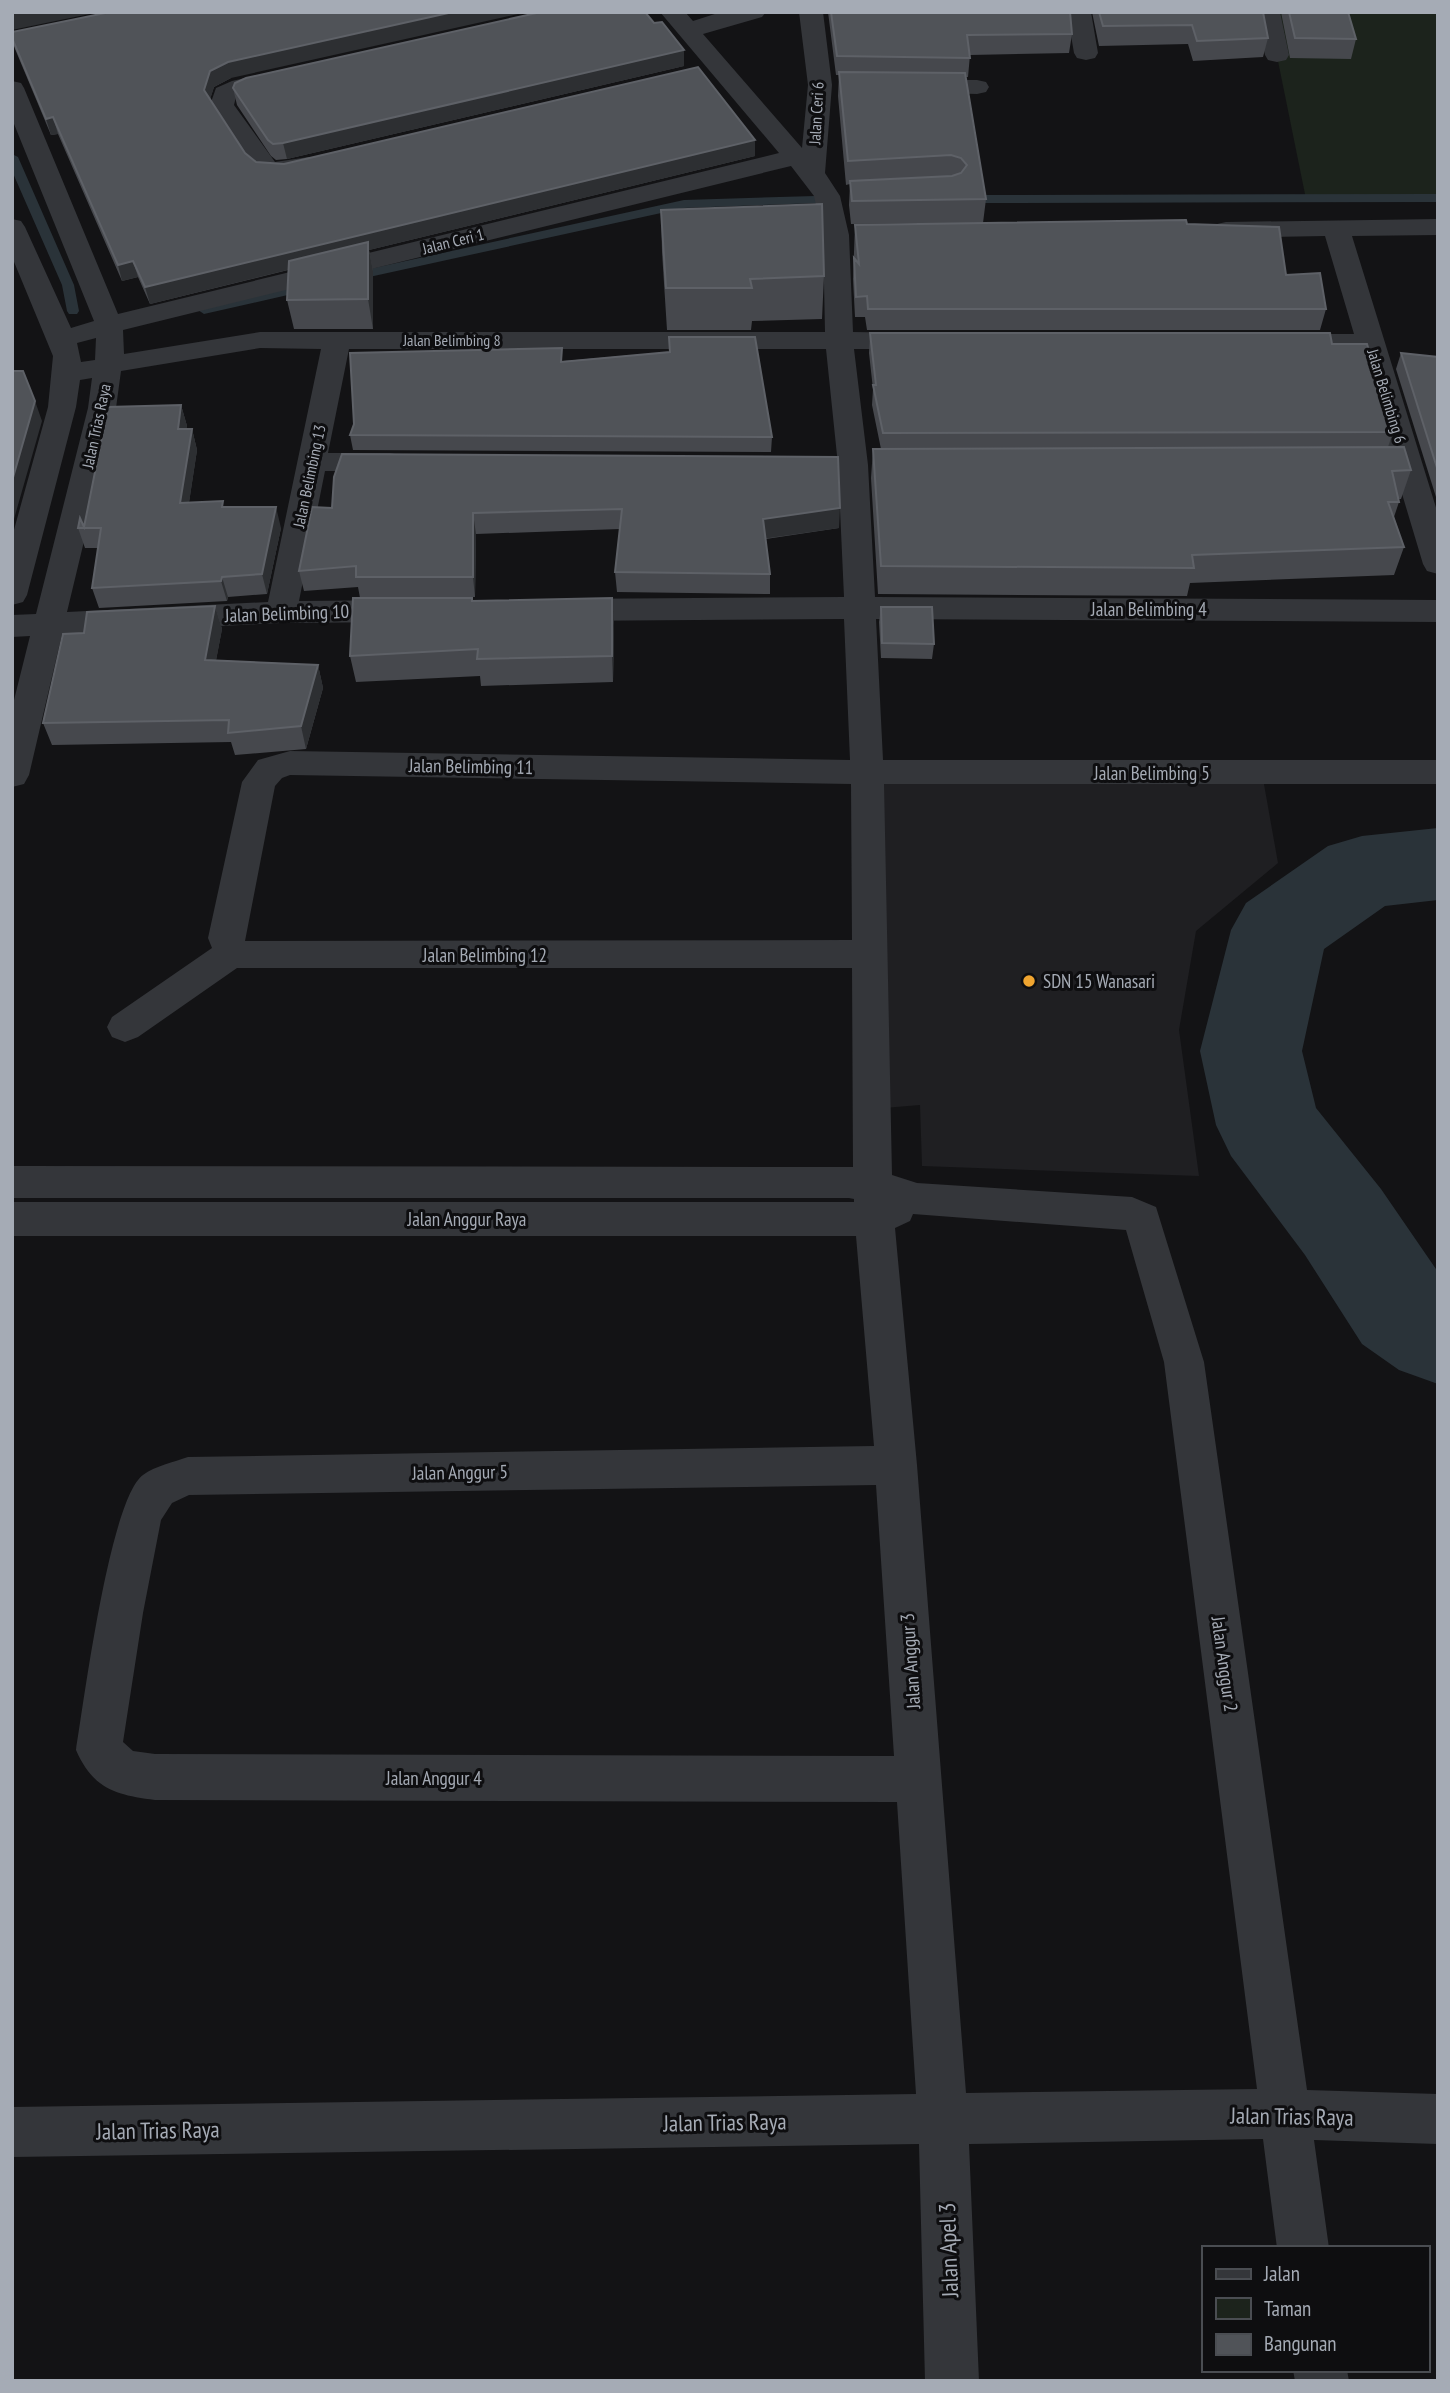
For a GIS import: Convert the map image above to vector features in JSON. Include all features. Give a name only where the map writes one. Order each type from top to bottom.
[{"type":"street","points":[[754,12],[718,20],[681,22],[706,71],[822,180]]},
{"type":"street","name":"Jalan Ceri 6","points":[[811,12],[820,85],[822,180]]},
{"type":"street","points":[[1079,12],[1086,53]]},
{"type":"street","points":[[1268,12],[1277,55]]},
{"type":"street","points":[[307,71],[240,86],[225,93],[222,104],[260,163],[269,171],[328,161]]},
{"type":"street","points":[[820,85],[846,86]]},
{"type":"street","points":[[898,86],[977,88]]},
{"type":"street","name":"Jalan Trias Raya","points":[[12,88],[110,325],[109,365],[102,408],[12,775]]},
{"type":"street","name":"Jalan Anggur 3","points":[[822,180],[850,234],[839,341],[853,465],[867,772],[873,1203],[896,1465],[943,2119]]},
{"type":"street","name":"Jalan Ceri 1","points":[[62,340],[110,325],[822,180]]},
{"type":"street","name":"Jalan Trias Raya","points":[[12,227],[62,340],[67,356],[68,374],[62,407],[12,595]]},
{"type":"street","points":[[1197,230],[1438,227]]},
{"type":"street","name":"Jalan Belimbing 6","points":[[1336,228],[1370,342],[1393,464],[1438,564]]},
{"type":"street","name":"Jalan Belimbing 8","points":[[68,374],[218,344],[260,340],[951,341]]},
{"type":"street","name":"Jalan Belimbing 13","points":[[281,612],[337,340]]},
{"type":"street","points":[[1258,342],[1370,342]]},
{"type":"street","points":[[311,462],[422,462]]},
{"type":"street","points":[[529,610],[860,608]]},
{"type":"street","name":"Jalan Belimbing 4","points":[[860,608],[1438,611]]},
{"type":"street","name":"Jalan Belimbing 10","points":[[12,626],[281,612],[433,611]]},
{"type":"street","name":"Jalan Belimbing 11","points":[[233,952],[226,938],[259,782],[270,769],[290,763],[867,772]]},
{"type":"street","name":"Jalan Belimbing 5","points":[[867,772],[1438,772]]},
{"type":"street","points":[[125,1027],[233,952]]},
{"type":"street","name":"Jalan Belimbing 12","points":[[233,952],[240,956],[869,954]]},
{"type":"street","name":"Jalan Anggur Raya","points":[[12,1182],[829,1182],[873,1203]]},
{"type":"street","name":"Jalan Anggur Raya","points":[[12,1219],[873,1203],[917,1199],[1132,1214],[1142,1219]]},
{"type":"street","name":"Jalan Anggur 2","points":[[1142,1219],[1184,1362],[1303,2246]]},
{"type":"street","name":"Jalan Anggur 5","points":[[121,1613],[141,1514],[158,1489],[188,1476],[896,1465]]},
{"type":"street","name":"Jalan Anggur 4","points":[[121,1613],[99,1750],[122,1773],[155,1777],[919,1779]]},
{"type":"street","name":"Jalan Trias Raya","points":[[12,2132],[1285,2114],[1438,2119]]},
{"type":"street","name":"Jalan Apel 3","points":[[943,2119],[952,2381]]},
{"type":"shaded area","name":"SDN 15 Wanasari","points":[[867,772],[1262,773],[1278,863],[1196,931],[1179,1030],[1199,1176],[922,1166],[920,1105],[872,1109]]},
{"type":"green space","points":[[1268,12],[1438,12],[1438,198],[1306,199]]},
{"type":"building","points":[[110,12],[453,12],[228,62],[210,71],[204,90],[245,153],[256,162],[284,164],[698,67],[755,140],[145,287],[133,261],[118,265],[53,117],[46,119],[12,38],[12,32]]},
{"type":"building","points":[[541,12],[645,12],[654,23],[662,22],[684,50],[273,144],[233,88],[235,83],[246,78]]},
{"type":"building","points":[[831,12],[1070,12],[1072,34],[967,35],[970,58],[837,56]]},
{"type":"building","points":[[1099,12],[1263,12],[1268,38],[1197,41],[1192,25],[1103,26]]},
{"type":"building","points":[[1289,12],[1348,12],[1356,39],[1295,38]]},
{"type":"building","points":[[839,72],[965,73],[986,199],[852,201],[850,181],[952,176],[961,173],[967,165],[961,158],[951,155],[848,161]]},
{"type":"building","points":[[822,204],[824,276],[750,279],[752,288],[666,288],[661,210]]},
{"type":"building","points":[[1186,220],[1187,224],[1279,227],[1286,275],[1320,273],[1326,309],[868,309],[867,296],[856,297],[854,258],[859,264],[855,225]]},
{"type":"building","points":[[368,242],[368,299],[287,300],[289,261]]},
{"type":"building","points":[[870,333],[1330,333],[1332,344],[1367,344],[1393,432],[883,433],[873,385],[876,385]]},
{"type":"building","points":[[669,337],[755,337],[772,437],[350,435],[354,424],[350,353],[562,348],[561,362],[670,352]]},
{"type":"building","points":[[1401,353],[1438,357],[1438,471]]},
{"type":"building","points":[[12,371],[23,371],[35,401],[12,481]]},
{"type":"building","points":[[181,405],[178,429],[192,429],[180,503],[223,501],[222,507],[276,507],[262,574],[222,577],[221,581],[92,588],[101,528],[78,528],[80,518],[84,527],[108,407]]},
{"type":"building","points":[[1404,447],[1411,470],[1392,471],[1399,502],[1388,502],[1404,547],[1192,555],[1194,568],[881,566],[873,449]]},
{"type":"building","points":[[342,454],[838,457],[840,508],[763,519],[770,574],[615,572],[622,509],[473,513],[473,577],[356,577],[356,566],[299,571],[312,507],[332,508],[334,477]]},
{"type":"building","points":[[353,598],[472,598],[472,601],[612,598],[612,656],[477,659],[478,649],[350,656]]},
{"type":"building","points":[[215,606],[205,660],[318,665],[301,726],[228,733],[229,720],[43,723],[63,634],[84,633],[87,612]]},
{"type":"building","points":[[881,607],[932,607],[934,644],[882,643]]},
{"type":"waterway","points":[[12,157],[68,285],[73,311]]},
{"type":"waterway","points":[[962,199],[1438,198]]},
{"type":"waterway","points":[[351,277],[684,204],[815,200]]},
{"type":"waterway","points":[[204,310],[310,286]]},
{"type":"waterway","points":[[1438,864],[1362,872],[1280,930],[1251,1051],[1268,1125],[1343,1222],[1401,1310],[1438,1335]]},
{"type":"place","name":"SDN 15 Wanasari","points":[[1029,981]]}]
